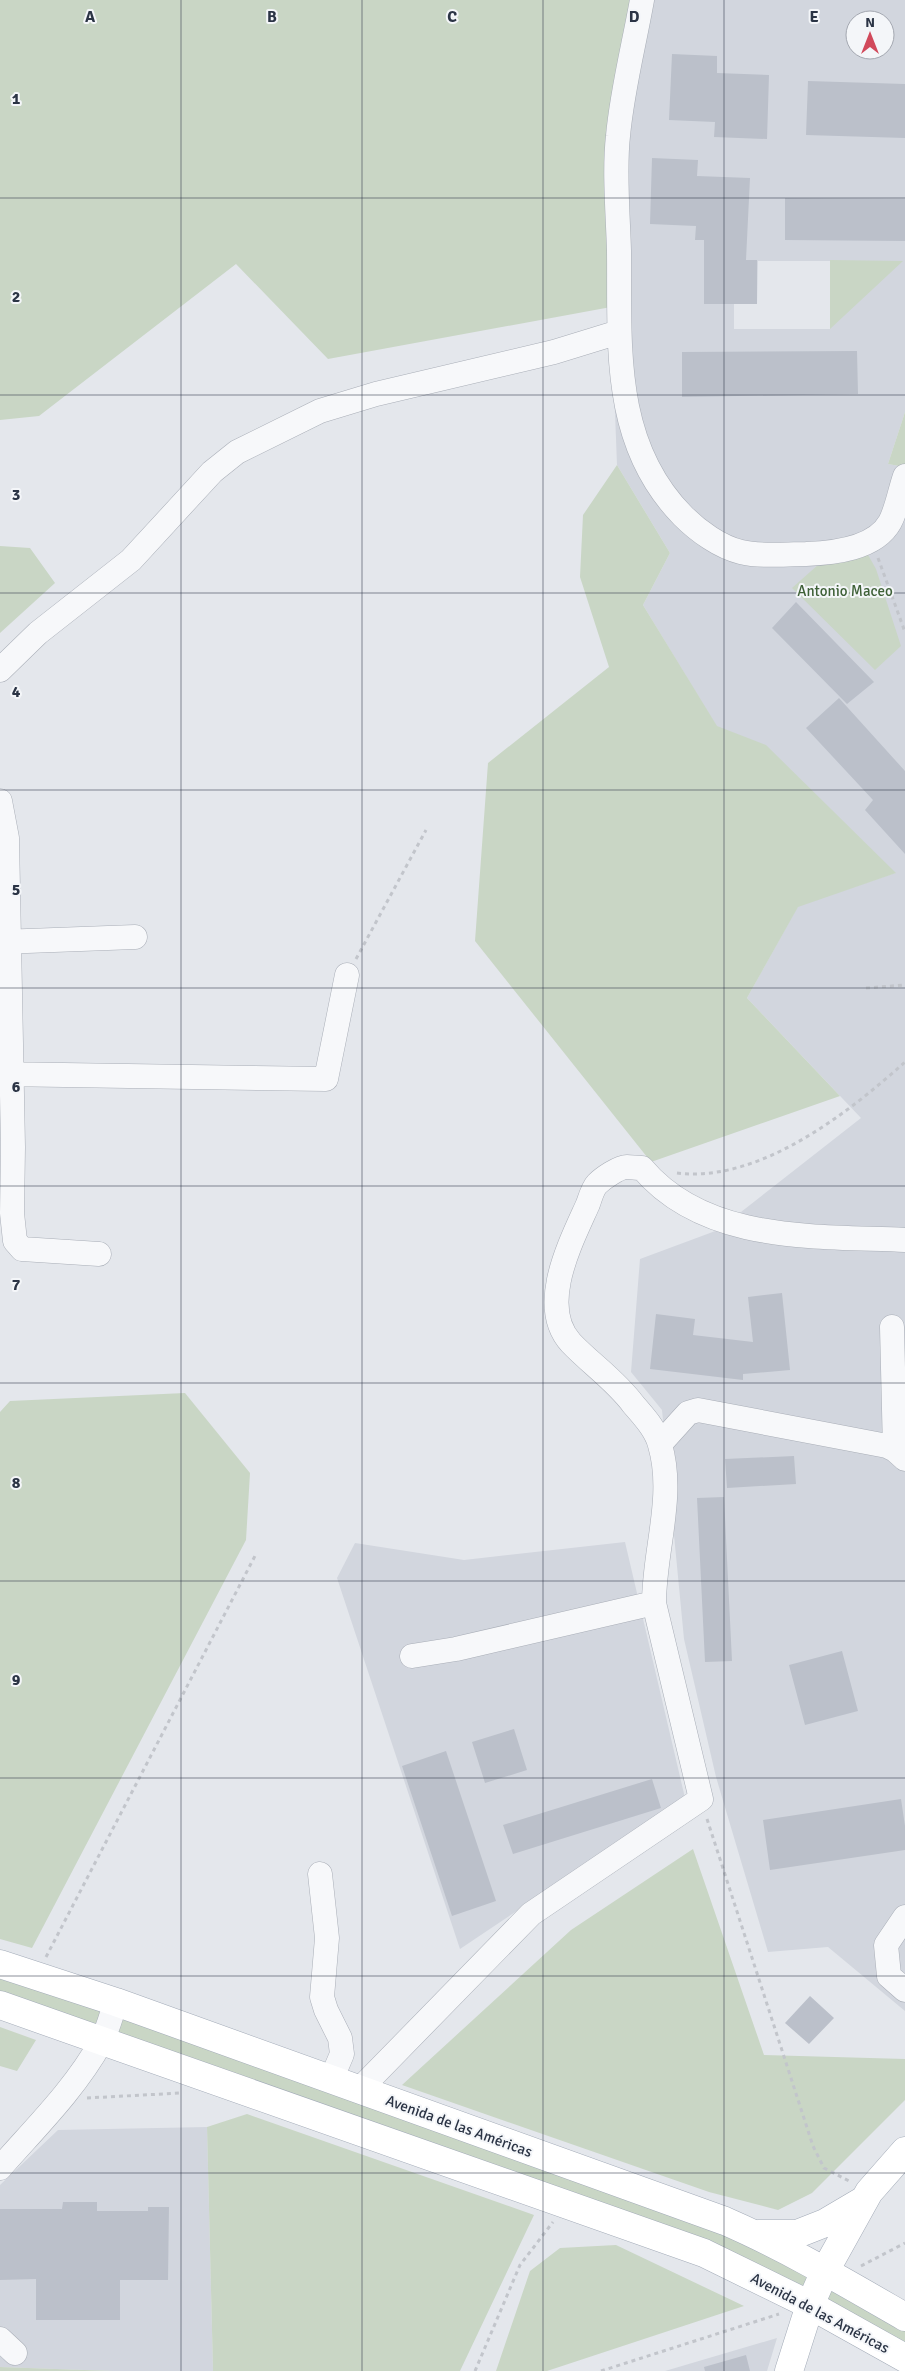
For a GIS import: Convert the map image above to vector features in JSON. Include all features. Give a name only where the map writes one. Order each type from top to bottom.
[{"type":"main road","name":"Avenida de las Américas","points":[[0,1964],[116,2002],[725,2221],[832,2274],[905,2317]]},
{"type":"main road","name":"Avenida de las Américas","points":[[0,2005],[704,2253],[810,2304],[905,2358]]},
{"type":"main road","points":[[754,2234],[797,2234],[825,2223],[866,2196],[905,2151]]},
{"type":"main road","points":[[789,2371],[810,2304],[832,2274],[866,2196]]},
{"type":"street","points":[[642,0],[618,137],[620,332],[621,375],[626,408],[634,439],[650,472],[672,504],[694,527],[740,552],[763,555],[823,553],[872,541],[890,523],[905,476]]},
{"type":"street","points":[[0,670],[38,633],[131,560],[212,472],[237,452],[320,411],[367,396],[554,352],[620,332]]},
{"type":"street","points":[[0,801],[4,838],[5,1074],[12,1147],[5,1180],[15,1241],[22,1249],[99,1254]]},
{"type":"street","points":[[5,942],[135,937]]},
{"type":"street","points":[[5,1074],[326,1079],[347,975]]},
{"type":"street","points":[[359,2090],[532,1914],[701,1799],[654,1603],[654,1576],[665,1499],[664,1462],[660,1444],[655,1431],[619,1385],[571,1343],[562,1332],[558,1315],[557,1295],[562,1263],[596,1184],[625,1167],[642,1168],[656,1186],[695,1209],[736,1226],[805,1236],[905,1240]]},
{"type":"street","points":[[892,1327],[900,1454]]},
{"type":"street","points":[[660,1444],[688,1413],[698,1410],[887,1446],[900,1454]]},
{"type":"street","points":[[412,1656],[456,1649],[654,1603]]},
{"type":"street","points":[[320,1874],[327,1938],[322,1997],[326,2010],[340,2038],[342,2054],[331,2080]]},
{"type":"street","points":[[905,1916],[886,1945],[889,1976],[905,1990]]},
{"type":"street","points":[[0,2168],[62,2099],[102,2041],[116,2002]]},
{"type":"path","points":[[872,541],[905,632]]},
{"type":"path","points":[[347,975],[426,830]]},
{"type":"path","points":[[866,988],[905,985]]},
{"type":"path","points":[[642,1168],[694,1175],[724,1172],[759,1160],[795,1145],[876,1088],[905,1062]]},
{"type":"path","points":[[36,1975],[256,1554]]},
{"type":"path","points":[[701,1799],[819,2160],[824,2168],[866,2196]]},
{"type":"path","points":[[62,2099],[183,2093]]},
{"type":"path","points":[[475,2371],[520,2265],[567,2204]]},
{"type":"path","points":[[832,2274],[905,2243]]},
{"type":"path","points":[[601,2371],[810,2304]]},
{"type":"shaded area","points":[[632,0],[905,0],[905,412],[888,464],[905,467],[905,2011],[828,1947],[768,1952],[716,1777],[684,1639],[662,1410],[631,1372],[640,1259],[718,1230],[861,1118],[747,998],[798,906],[895,873],[766,746],[717,727],[643,605],[670,553],[617,465],[611,307]],"holes":[[[758,261],[830,261],[830,329],[734,329],[734,304],[757,304]]]},
{"type":"shaded area","points":[[625,1542],[685,1798],[460,1949],[337,1578],[355,1543],[464,1560]]},
{"type":"shaded area","points":[[207,2127],[213,2371],[113,2371],[0,2367],[0,2185],[58,2130]]},
{"type":"shaded area","points":[[777,2338],[767,2371],[665,2371]]},
{"type":"green space","points":[[0,0],[632,0],[611,307],[328,359],[236,264],[39,416],[0,420]]},
{"type":"green space","points":[[830,260],[903,261],[830,329]]},
{"type":"green space","points":[[905,412],[905,467],[888,464]]},
{"type":"green space","points":[[617,465],[670,553],[643,605],[717,726],[766,745],[896,873],[798,907],[747,998],[840,1096],[651,1162],[475,941],[488,763],[609,667],[580,577],[583,515]]},
{"type":"green space","points":[[0,546],[30,548],[55,583],[0,633]]},
{"type":"green space","name":"Antonio Maceo","points":[[867,553],[876,569],[901,646],[875,670],[792,588],[828,556]]},
{"type":"green space","points":[[185,1393],[250,1473],[246,1540],[32,1948],[0,1939],[0,1412],[10,1401]]},
{"type":"green space","points":[[693,1849],[764,2055],[905,2059],[905,2100],[812,2193],[778,2210],[709,2192],[402,2085],[571,1930]]},
{"type":"green space","points":[[0,1975],[104,2010],[98,2028],[0,1994]]},
{"type":"green space","points":[[119,2014],[715,2229],[812,2275],[805,2289],[112,2033]]},
{"type":"green space","points":[[0,2027],[36,2040],[17,2071],[0,2066]]},
{"type":"green space","points":[[247,2114],[534,2215],[460,2371],[213,2371],[207,2127]]},
{"type":"green space","points":[[616,2245],[744,2306],[547,2371],[496,2371],[530,2271],[560,2248]]},
{"type":"green space","points":[[830,2286],[905,2330],[905,2345],[825,2300]]},
{"type":"green space","points":[[0,2367],[113,2371],[0,2371]]},
{"type":"building","points":[[672,54],[717,56],[717,73],[769,75],[767,139],[714,137],[715,122],[669,120]]},
{"type":"building","points":[[808,81],[905,84],[905,138],[806,135]]},
{"type":"building","points":[[652,158],[698,160],[697,176],[750,178],[746,260],[757,260],[757,304],[704,304],[704,240],[695,240],[696,226],[650,224]]},
{"type":"building","points":[[785,198],[905,199],[905,241],[785,240]]},
{"type":"building","points":[[857,351],[858,394],[682,397],[682,352]]},
{"type":"building","points":[[796,602],[874,682],[847,704],[772,628]]},
{"type":"building","points":[[839,698],[905,771],[905,854],[865,810],[873,800],[806,728]]},
{"type":"building","points":[[782,1293],[790,1370],[743,1374],[743,1380],[650,1369],[656,1314],[695,1319],[693,1335],[753,1342],[748,1297]]},
{"type":"building","points":[[794,1456],[796,1484],[727,1488],[725,1459]]},
{"type":"building","points":[[724,1497],[732,1661],[705,1662],[697,1498]]},
{"type":"building","points":[[842,1651],[858,1711],[805,1725],[789,1665]]},
{"type":"building","points":[[514,1729],[527,1770],[485,1783],[472,1742]]},
{"type":"building","points":[[446,1751],[496,1901],[452,1916],[402,1766]]},
{"type":"building","points":[[652,1779],[661,1808],[513,1854],[503,1825]]},
{"type":"building","points":[[901,1799],[905,1826],[905,1850],[770,1870],[763,1820]]},
{"type":"building","points":[[810,1996],[834,2018],[809,2044],[785,2023]]},
{"type":"building","points":[[63,2202],[97,2202],[97,2211],[148,2211],[148,2207],[169,2207],[168,2280],[120,2280],[120,2320],[36,2320],[36,2279],[0,2280],[0,2209],[62,2209]]},
{"type":"building","points":[[746,2355],[750,2371],[705,2371],[704,2367]]}]
